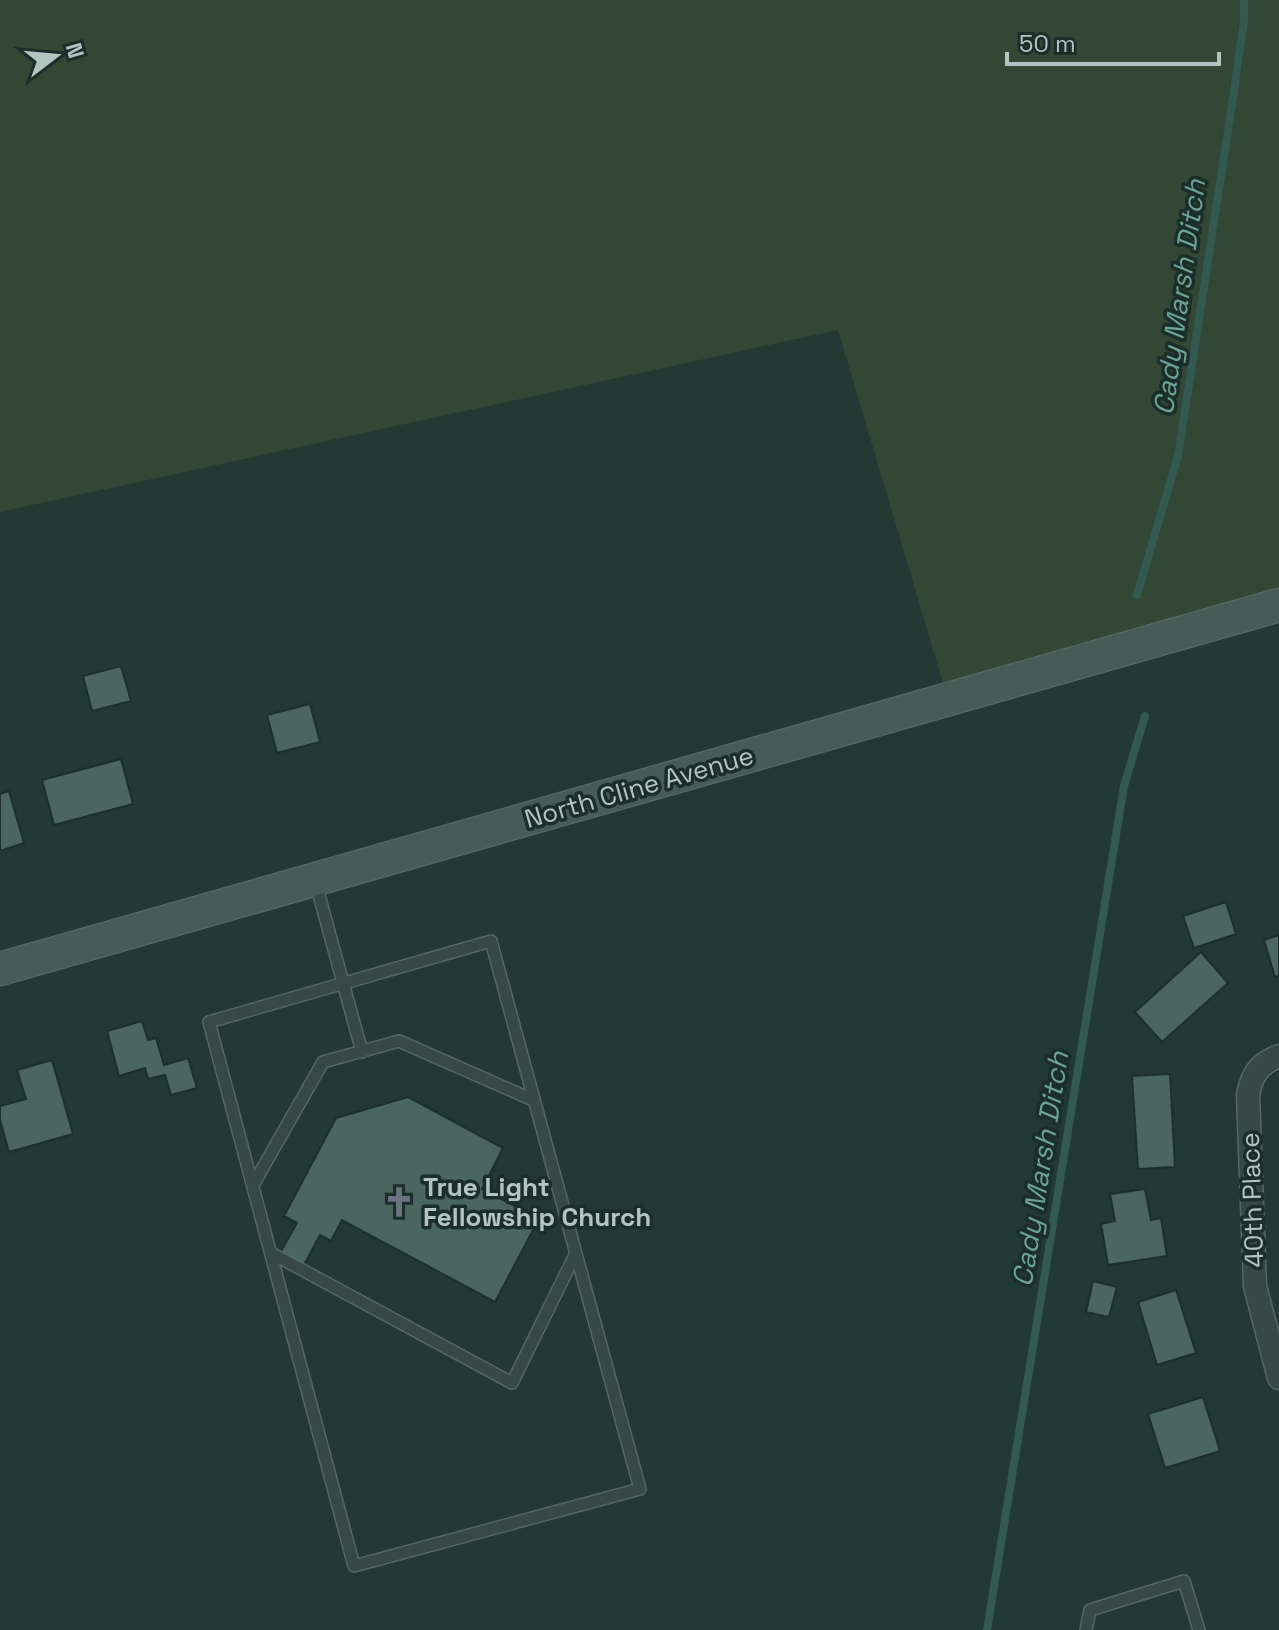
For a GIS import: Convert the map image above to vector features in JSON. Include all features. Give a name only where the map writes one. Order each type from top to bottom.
[{"type":"street","name":"North Cline Avenue","points":[[0,969],[1279,605]]},
{"type":"street","name":"40th Place","points":[[1279,1056],[1257,1069],[1248,1095],[1255,1286],[1279,1378]]},
{"type":"lane","points":[[314,879],[362,1052]]},
{"type":"lane","points":[[491,941],[533,1100],[640,1489],[354,1566],[209,1022],[491,941]]},
{"type":"lane","points":[[253,1185],[323,1062],[399,1041],[533,1100]]},
{"type":"lane","points":[[271,1253],[512,1383],[575,1255]]},
{"type":"lane","points":[[1086,1630],[1090,1610],[1184,1581],[1199,1630]]},
{"type":"green space","points":[[0,0],[1279,0],[1279,605],[948,700],[838,330],[0,512]]},
{"type":"building","points":[[121,666],[131,701],[92,711],[83,676]]},
{"type":"building","points":[[310,704],[320,742],[277,753],[267,715]]},
{"type":"building","points":[[121,759],[133,804],[54,825],[42,780]]},
{"type":"building","points":[[9,791],[24,843],[0,851],[0,794]]},
{"type":"building","points":[[1226,902],[1236,934],[1194,948],[1183,916]]},
{"type":"building","points":[[1279,935],[1279,976],[1275,977],[1264,940]]},
{"type":"building","points":[[1201,952],[1228,983],[1162,1042],[1135,1012]]},
{"type":"building","points":[[142,1021],[148,1040],[156,1038],[164,1065],[188,1058],[197,1088],[171,1095],[165,1075],[148,1079],[145,1068],[119,1076],[107,1031]]},
{"type":"building","points":[[52,1060],[73,1134],[9,1152],[0,1120],[0,1106],[26,1099],[17,1070]]},
{"type":"building","points":[[1170,1074],[1175,1167],[1138,1169],[1132,1076]]},
{"type":"building","name":"True Light Fellowship Church","points":[[408,1097],[503,1148],[482,1189],[539,1219],[495,1302],[342,1220],[331,1241],[320,1235],[304,1265],[280,1253],[297,1223],[284,1216],[336,1118]]},
{"type":"building","points":[[1145,1189],[1151,1220],[1161,1218],[1167,1256],[1108,1265],[1101,1224],[1115,1221],[1110,1194]]},
{"type":"building","points":[[1093,1281],[1117,1287],[1109,1317],[1086,1312]]},
{"type":"building","points":[[1176,1290],[1196,1353],[1157,1365],[1138,1302]]},
{"type":"building","points":[[1203,1397],[1220,1451],[1165,1468],[1148,1414]]},
{"type":"waterway","name":"Cady Marsh Ditch","points":[[1137,595],[1178,456],[1232,105],[1244,0]]},
{"type":"waterway","name":"Cady Marsh Ditch","points":[[987,1630],[1124,786],[1145,716]]},
{"type":"place","name":"True Light Fellowship Church","points":[[399,1202]]}]
